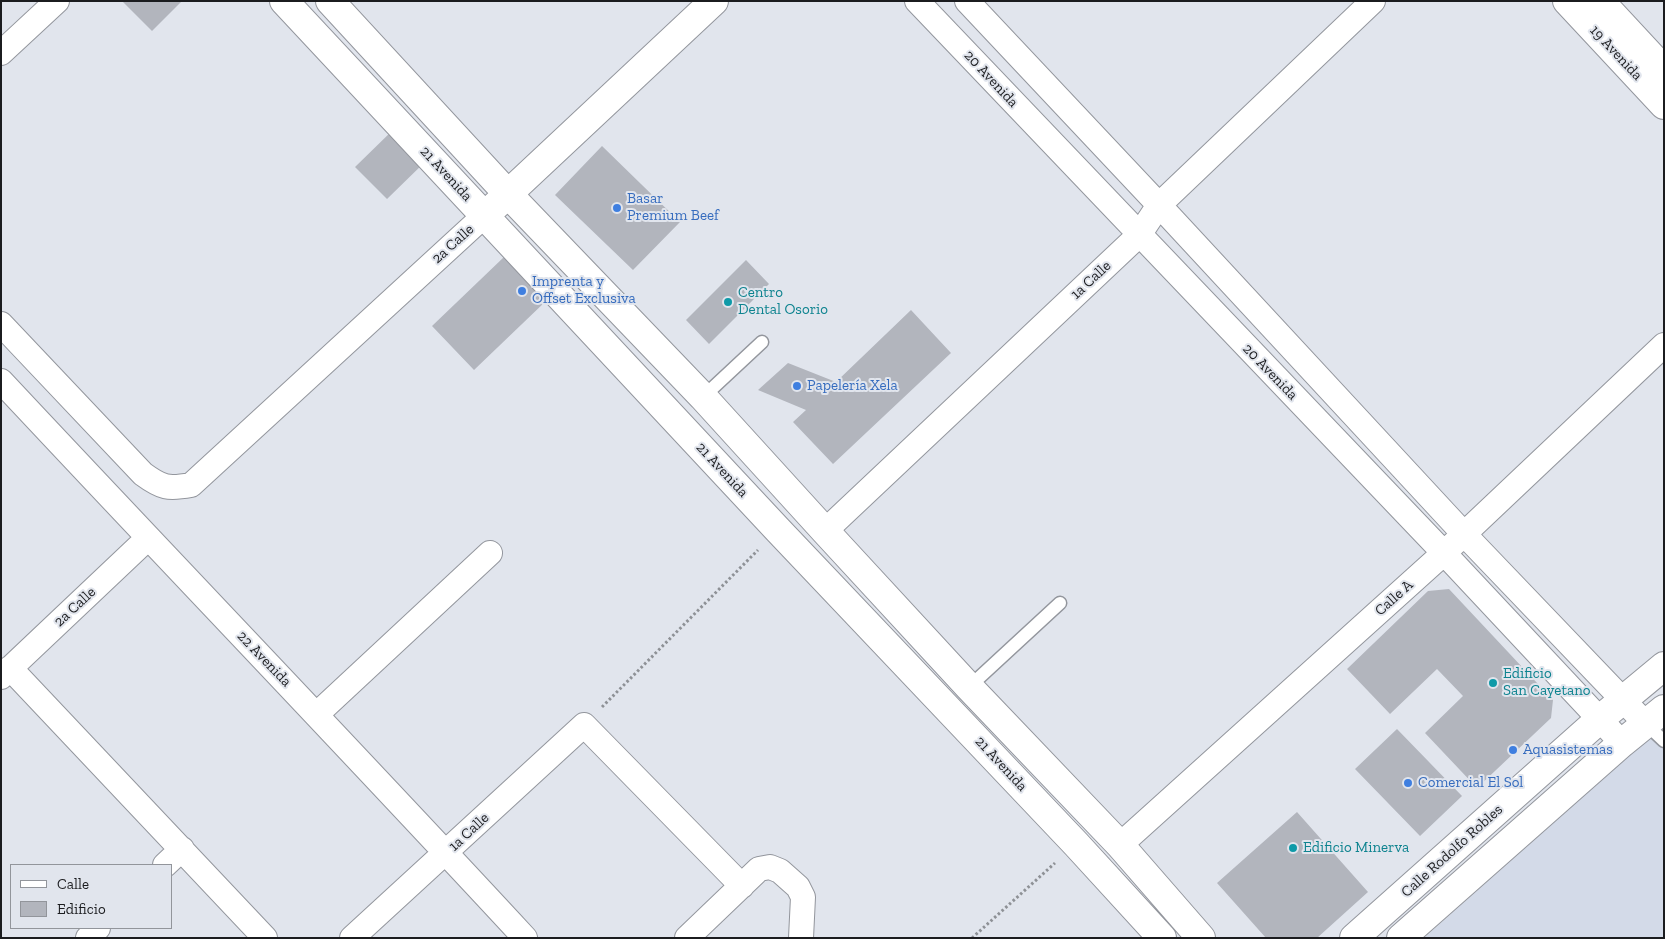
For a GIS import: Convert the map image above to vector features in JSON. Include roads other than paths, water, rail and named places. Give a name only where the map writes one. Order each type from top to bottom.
[{"type":"street","points":[[1,53],[56,1]]},
{"type":"street","name":"21 Avenida","points":[[284,1],[778,530],[1076,844],[1162,938]]},
{"type":"street","name":"21 Avenida","points":[[330,1],[508,194],[703,396],[825,532],[1120,845],[1202,938]]},
{"type":"street","name":"2a Calle","points":[[1,324],[143,474],[156,484],[171,488],[191,485],[508,194],[714,1]]},
{"type":"street","name":"20 Avenida","points":[[917,1],[1444,553],[1622,744]]},
{"type":"street","points":[[967,1],[1159,204],[1464,534],[1623,699],[1658,725]]},
{"type":"street","name":"1a Calle","points":[[801,553],[1139,235],[1159,204],[1374,1]]},
{"type":"street","name":"19 Avenida","points":[[1567,1],[1664,105]]},
{"type":"street","name":"19 Avenida","points":[[1600,1],[1664,70]]},
{"type":"street","name":"Calle A","points":[[1120,845],[1444,553],[1664,345]]},
{"type":"street","name":"22 Avenida","points":[[1,381],[317,714],[525,938]]},
{"type":"street","name":"2a Calle","points":[[6,672],[148,538]]},
{"type":"street","points":[[317,714],[490,553]]},
{"type":"street","name":"Calle Rodolfo Robles","points":[[1354,938],[1600,719],[1664,666]]},
{"type":"street","points":[[6,672],[182,849],[265,938]]},
{"type":"street","name":"1a Calle","points":[[352,938],[584,725],[742,886]]},
{"type":"street","name":"Calle Rodolfo Robles","points":[[1401,938],[1622,744],[1658,725]]},
{"type":"street","points":[[166,864],[182,849]]},
{"type":"street","points":[[687,938],[759,870],[770,867],[780,871],[798,887],[803,897],[801,938]]},
{"type":"street","points":[[88,938],[97,929]]},
{"type":"lane","points":[[703,396],[762,342]]},
{"type":"lane","points":[[970,687],[1060,603]]},
{"type":"place","name":"Basar Premium Beef","points":[[617,208]]},
{"type":"place","name":"Imprenta y Offset Exclusiva","points":[[522,291]]},
{"type":"place","name":"Centro Dental Osorio","points":[[728,302]]},
{"type":"place","name":"Papelería Xela","points":[[797,386]]},
{"type":"place","name":"Edificio San Cayetano","points":[[1493,683]]},
{"type":"place","name":"Aquasistemas","points":[[1513,750]]},
{"type":"place","name":"Comercial El Sol","points":[[1408,783]]},
{"type":"place","name":"Edificio Minerva","points":[[1293,848]]}]
